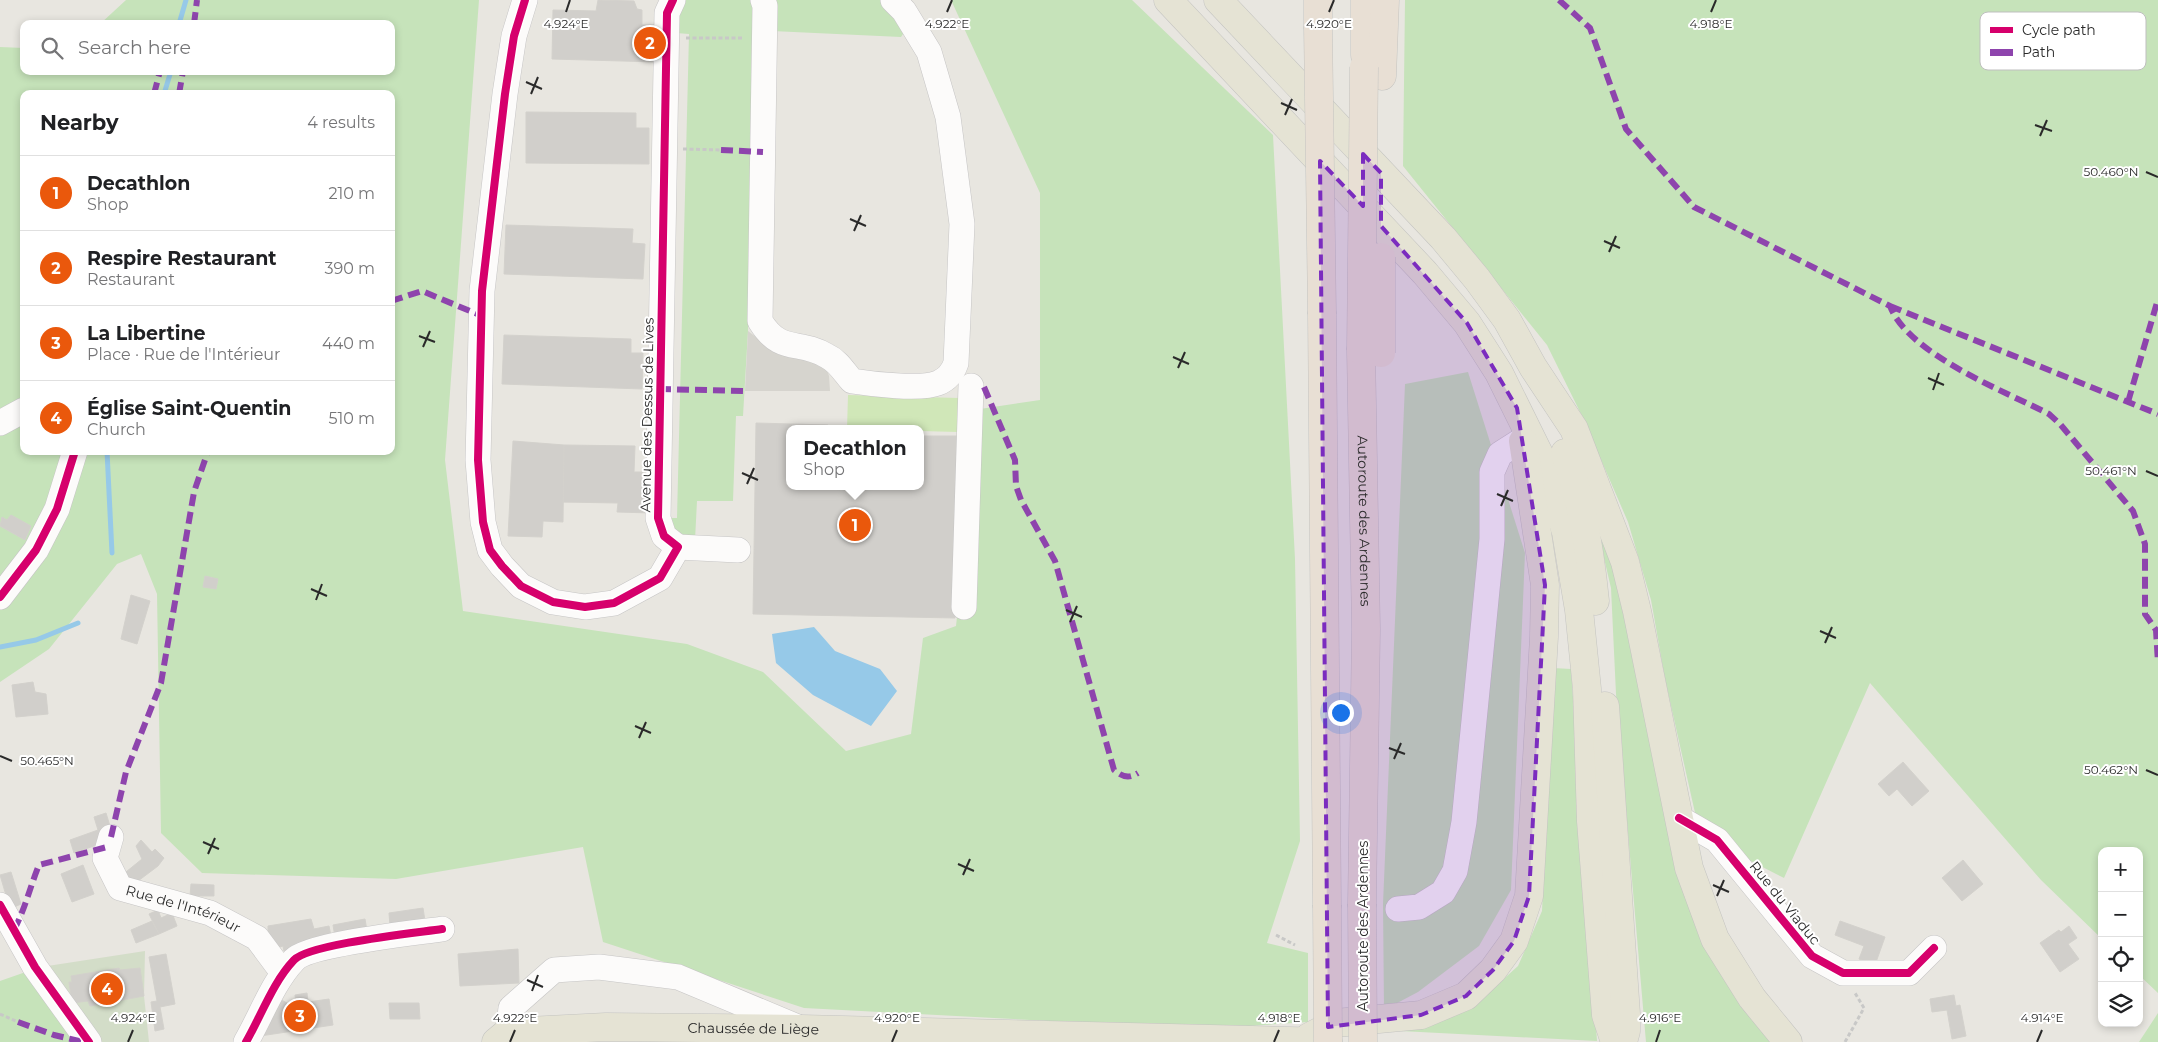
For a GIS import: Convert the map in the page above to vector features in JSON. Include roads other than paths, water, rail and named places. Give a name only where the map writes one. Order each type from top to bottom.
[{"type":"highway","name":"Autoroute des Ardennes","points":[[1364,1042],[1362,904],[1371,352],[1373,71],[1365,0]]},
{"type":"highway","points":[[1373,71],[1385,0]]},
{"type":"highway","points":[[1318,13],[1328,1042]]},
{"type":"main road","points":[[1168,0],[1425,273],[1467,324],[1499,373],[1546,468],[1566,532],[1579,610],[1587,689],[1591,821],[1616,1014],[1626,1031],[1623,1042]]},
{"type":"main road","points":[[1218,0],[1478,279],[1507,320],[1533,367],[1574,429],[1624,562],[1639,620],[1689,868],[1715,939],[1752,998],[1788,1042]]},
{"type":"main road","points":[[1533,367],[1575,481],[1590,554],[1606,720],[1616,1014],[1615,1042]]},
{"type":"main road","points":[[1300,1041],[1336,1023],[1421,1015],[1466,996],[1493,970],[1514,941],[1528,896],[1544,637],[1545,585],[1517,408]]},
{"type":"main road","name":"Chaussée de Liège","points":[[502,1037],[606,1027],[802,1029],[1328,1042]]},
{"type":"street","points":[[525,0],[514,36],[505,94],[482,290],[478,460],[482,522],[490,550],[521,586],[553,602],[585,607],[614,603],[660,578],[678,547],[738,550]]},
{"type":"street","name":"Avenue des Dessus de Lives","points":[[673,0],[667,13],[658,518],[664,536],[678,547]]},
{"type":"street","points":[[763,0],[765,6],[760,321],[770,336],[782,343],[819,351],[830,357],[852,382],[876,385],[938,384],[953,372],[956,363],[962,224],[948,117],[929,52],[904,11],[893,0]]},
{"type":"street","points":[[964,607],[971,386]]},
{"type":"street","points":[[0,422],[20,412]]},
{"type":"street","points":[[1398,909],[1418,907],[1443,892],[1454,871],[1464,822],[1492,539],[1492,472],[1500,454],[1522,440]]},
{"type":"street","points":[[0,597],[36,550],[57,510],[74,455]]},
{"type":"street","name":"Rue du Viaduc","points":[[1679,818],[1717,840],[1812,956],[1843,973],[1909,973],[1934,948]]},
{"type":"street","name":"Rue de l'Intérieur","points":[[111,837],[105,858],[120,888],[210,912],[257,938],[283,973]]},
{"type":"street","points":[[0,905],[35,967],[89,1042]]},
{"type":"street","points":[[246,1042],[283,973],[295,958],[315,950],[442,929]]},
{"type":"street","points":[[502,1037],[511,1008],[554,970],[599,967],[678,977],[802,1029]]},
{"type":"water","points":[[814,627],[835,651],[880,669],[897,691],[871,726],[813,695],[776,663],[772,634]]},
{"type":"waterway","points":[[180,20],[186,0]]},
{"type":"waterway","points":[[165,90],[170,75]]},
{"type":"waterway","points":[[107,455],[112,553]]},
{"type":"waterway","points":[[0,647],[36,640],[78,623]]},
{"type":"place","name":"Respire Restaurant","points":[[650,43]]},
{"type":"place","name":"Decathlon","points":[[855,525]]},
{"type":"place","name":"Église Saint-Quentin","points":[[107,989]]},
{"type":"place","name":"La Libertine","points":[[300,1016]]}]
